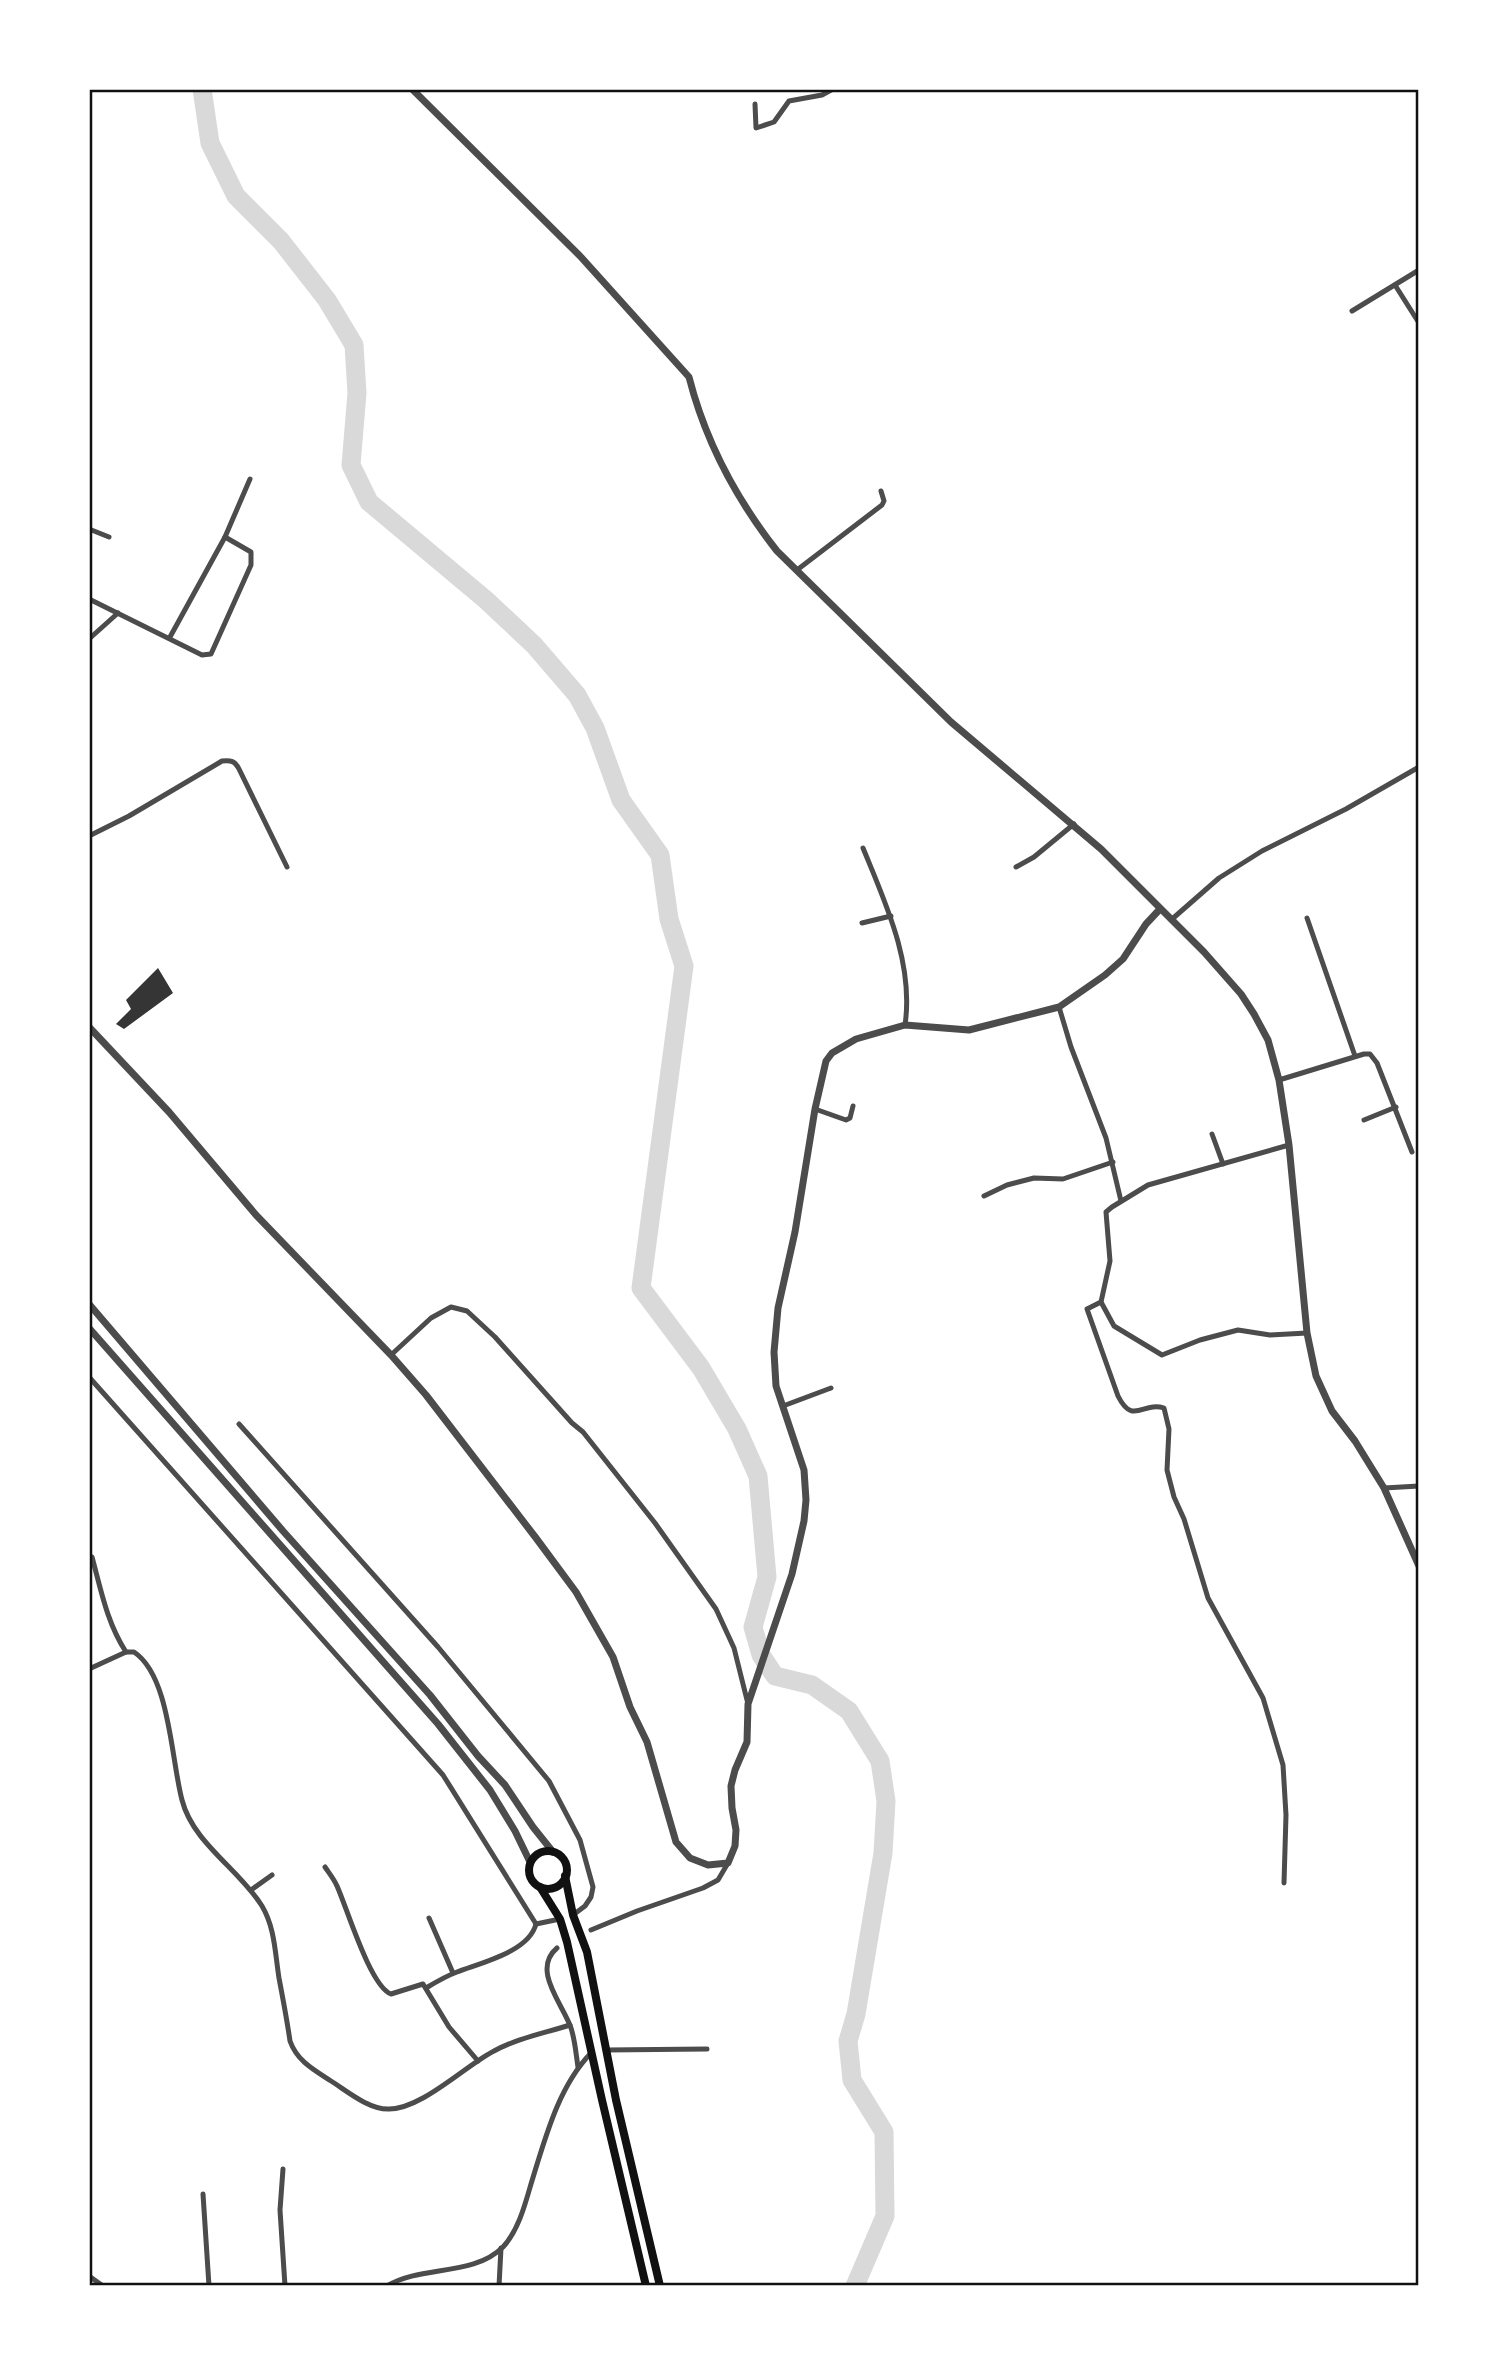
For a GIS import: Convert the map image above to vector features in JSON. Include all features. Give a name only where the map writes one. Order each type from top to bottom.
[{"type":"main road","points":[[646,2286],[591,2053],[568,1942],[559,1919],[540,1887],[530,1877],[530,1862],[542,1852],[553,1852],[563,1859],[565,1864],[573,1915],[587,1952],[606,2050],[660,2286]]},
{"type":"main road","points":[[540,1887],[555,1887],[565,1876]]},
{"type":"street","points":[[412,89],[580,256],[690,377],[695,402],[732,485],[758,527],[777,551],[951,722],[1074,824],[1204,952],[1247,1004],[1268,1040],[1279,1080],[1289,1144],[1307,1333],[1316,1376],[1323,1394],[1384,1488],[1419,1566]]},
{"type":"street","points":[[755,104],[756,128],[774,122],[789,101],[833,89]]},
{"type":"street","points":[[1352,310],[1419,270]]},
{"type":"street","points":[[1395,285],[1419,323]]},
{"type":"street","points":[[170,637],[226,537],[250,480]]},
{"type":"street","points":[[797,570],[882,505],[884,501],[881,491]]},
{"type":"street","points":[[89,529],[109,537]]},
{"type":"street","points":[[89,599],[208,656],[214,651],[251,565],[252,556],[245,547],[226,537]]},
{"type":"street","points":[[89,639],[118,613]]},
{"type":"street","points":[[89,836],[129,816],[222,761],[231,760],[236,763],[287,867]]},
{"type":"street","points":[[1171,920],[1219,878],[1262,851],[1419,768]]},
{"type":"street","points":[[1016,867],[1034,858],[1074,824]]},
{"type":"street","points":[[863,848],[891,916],[905,972],[909,1000],[907,1025]]},
{"type":"street","points":[[748,1704],[792,1574],[806,1500],[804,1470],[774,1375],[778,1308],[795,1232],[815,1109],[826,1062],[832,1053],[856,1039],[907,1025],[970,1031],[1059,1007],[1123,959],[1146,923],[1160,909]]},
{"type":"street","points":[[862,923],[891,916]]},
{"type":"street","points":[[1307,918],[1355,1056]]},
{"type":"street","points":[[1059,1007],[1071,1047],[1106,1138],[1121,1201]]},
{"type":"street","points":[[89,1027],[169,1112],[256,1215],[426,1395],[576,1592],[613,1657],[630,1707],[647,1742],[676,1842],[690,1858],[708,1865],[728,1864]]},
{"type":"street","points":[[1279,1080],[1355,1056],[1364,1054],[1374,1057],[1412,1152]]},
{"type":"street","points":[[815,1109],[846,1120],[850,1118],[853,1106]]},
{"type":"street","points":[[1364,1119],[1396,1108]]},
{"type":"street","points":[[1212,1133],[1223,1164]]},
{"type":"street","points":[[1289,1144],[1148,1185],[1107,1212],[1110,1261],[1101,1302],[1114,1326],[1162,1355],[1238,1329],[1270,1335],[1307,1333]]},
{"type":"street","points":[[984,1196],[1007,1185],[1034,1178],[1063,1179],[1113,1163]]},
{"type":"street","points":[[1101,1302],[1087,1309],[1118,1396],[1123,1407],[1129,1410],[1137,1412],[1156,1406],[1164,1408],[1169,1429],[1167,1470],[1208,1598],[1263,1698],[1283,1765],[1286,1815],[1284,1883]]},
{"type":"street","points":[[89,1304],[283,1531],[430,1695],[478,1756],[505,1785],[553,1852]]},
{"type":"street","points":[[391,1355],[431,1318],[451,1307],[467,1311],[495,1337],[593,1443],[601,1457],[655,1523],[716,1609],[734,1648],[748,1704],[747,1742],[731,1786],[736,1830],[735,1846],[728,1864],[718,1880],[703,1888],[591,1930]]},
{"type":"street","points":[[89,1328],[438,1724],[490,1790],[530,1862]]},
{"type":"street","points":[[89,1377],[443,1775],[536,1924],[528,1940],[514,1949],[453,1973],[426,1988]]},
{"type":"street","points":[[783,1406],[831,1388]]},
{"type":"street","points":[[239,1424],[438,1647],[549,1781],[580,1840],[593,1887],[585,1906],[573,1915]]},
{"type":"street","points":[[1384,1488],[1419,1486]]},
{"type":"street","points":[[92,1557],[104,1607],[116,1636],[127,1652]]},
{"type":"street","points":[[89,1669],[127,1652],[137,1653],[153,1672],[161,1689],[176,1776],[186,1813],[196,1829],[251,1890],[272,1925],[290,2041],[293,2050],[306,2065],[374,2106],[392,2109],[415,2101],[509,2044],[570,2025]]},
{"type":"street","points":[[325,1867],[337,1886],[351,1925],[380,1986],[391,1994],[423,1984],[449,2027],[478,2061]]},
{"type":"street","points":[[251,1890],[272,1875]]},
{"type":"street","points":[[429,1919],[453,1973]]},
{"type":"street","points":[[536,1924],[559,1919]]},
{"type":"street","points":[[557,1948],[550,1954],[547,1977],[570,2025],[578,2067]]},
{"type":"street","points":[[606,2050],[707,2049]]},
{"type":"street","points":[[387,2286],[402,2277],[457,2268],[480,2260],[501,2248],[517,2225],[546,2135],[578,2067],[591,2053]]},
{"type":"street","points":[[283,2169],[280,2210],[285,2286]]},
{"type":"street","points":[[203,2194],[209,2286]]},
{"type":"street","points":[[499,2286],[501,2248]]},
{"type":"street","points":[[89,2276],[103,2286]]},
{"type":"building","points":[[158,968],[173,993],[124,1029],[116,1024],[131,1009],[126,1000]]},
{"type":"waterway","points":[[202,89],[210,143],[236,196],[281,241],[327,300],[354,345],[357,393],[351,465],[369,502],[486,600],[534,645],[577,695],[595,728],[621,800],[660,855],[669,919],[684,966],[641,1288],[701,1368],[737,1429],[758,1476],[767,1577],[753,1627],[761,1655],[775,1676],[812,1685],[849,1711],[880,1761],[886,1801],[883,1853],[856,2014],[848,2041],[852,2080],[884,2132],[885,2216],[855,2286]]}]
